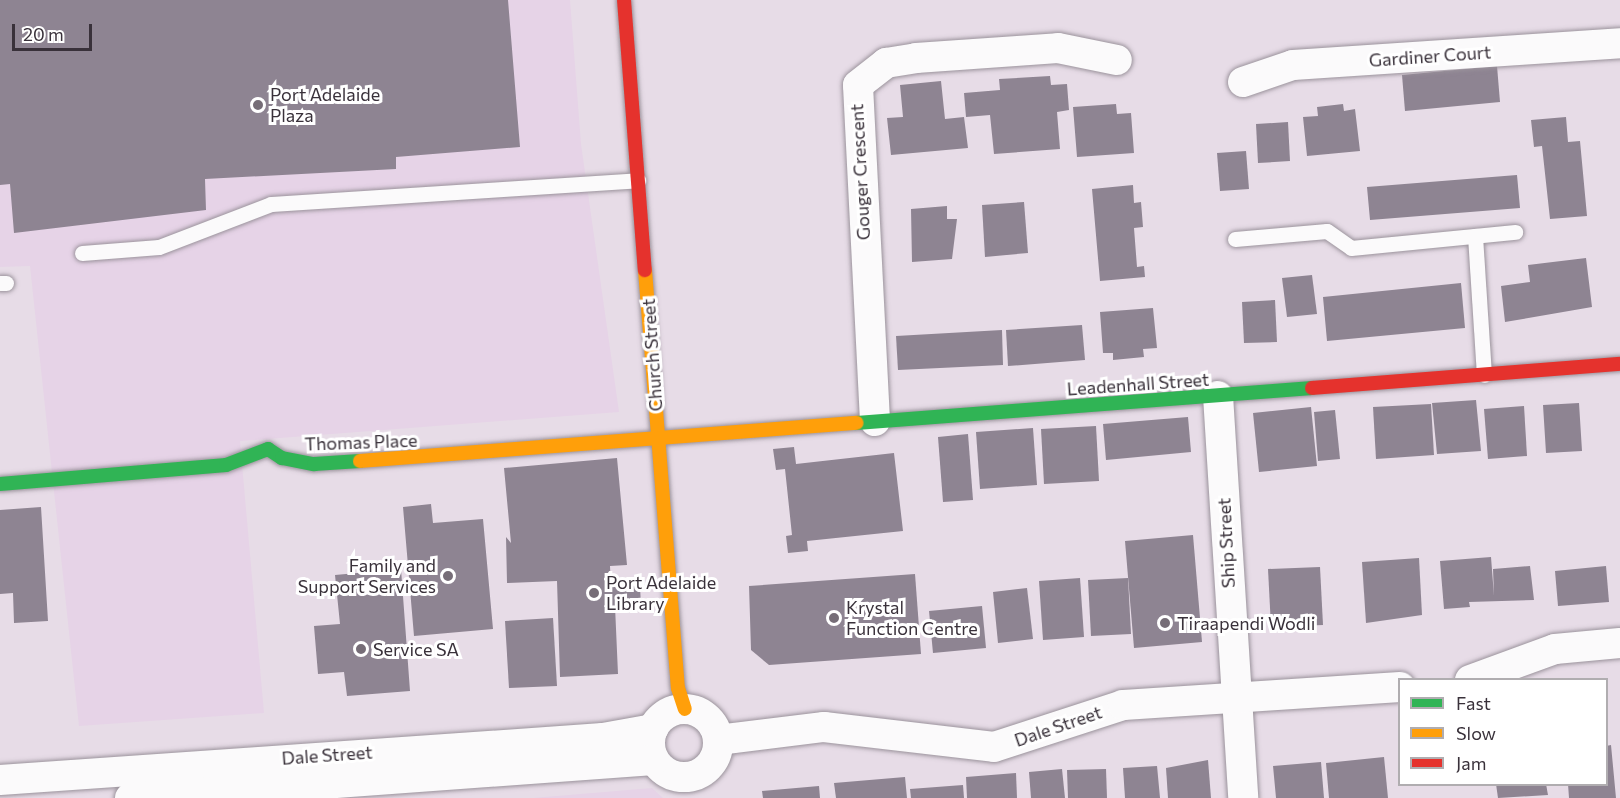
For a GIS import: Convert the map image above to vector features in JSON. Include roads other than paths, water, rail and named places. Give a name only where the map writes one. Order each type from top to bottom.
[{"type":"street","name":"Church Street","points":[[624,0],[678,688],[685,709]]},
{"type":"street","name":"Gardiner Court","points":[[1244,82],[1293,65],[1620,42]]},
{"type":"street","name":"Gouger Crescent","points":[[875,421],[858,85],[886,63],[916,58],[1058,48],[1117,60]]},
{"type":"street","name":"Leadenhall Street","points":[[658,438],[1620,364]]},
{"type":"street","name":"Ship Street","points":[[1218,396],[1243,798]]},
{"type":"street","name":"Thomas Place","points":[[0,484],[226,465],[268,449],[282,458],[314,464],[658,438]]},
{"type":"street","points":[[1475,678],[1554,649],[1620,643]]},
{"type":"street","name":"Dale Street","points":[[718,740],[824,727],[994,747],[1123,705],[1398,687]]},
{"type":"street","points":[[685,709],[704,715],[718,740],[708,768],[693,787],[670,774],[654,760],[653,729],[666,714],[685,709]]},
{"type":"street","name":"Dale Street","points":[[0,780],[292,757],[603,738],[653,729]]},
{"type":"street","points":[[292,757],[296,793]]},
{"type":"street","name":"Dale Street","points":[[130,798],[296,793],[654,760]]},
{"type":"lane","points":[[82,253],[159,248],[271,204],[638,180]]},
{"type":"lane","points":[[1235,239],[1327,231],[1351,249],[1515,232]]},
{"type":"lane","points":[[1475,236],[1484,375]]},
{"type":"lane","points":[[0,780],[2,798]]},
{"type":"place","name":"Port Adelaide Plaza","points":[[258,105]]},
{"type":"place","name":"Family and Support Services","points":[[448,576]]},
{"type":"place","name":"Port Adelaide Library","points":[[594,593]]},
{"type":"place","name":"Krystal Function Centre","points":[[834,618]]},
{"type":"place","name":"Tiraapendi Wodli","points":[[1165,623]]},
{"type":"place","name":"Service SA","points":[[361,649]]}]
